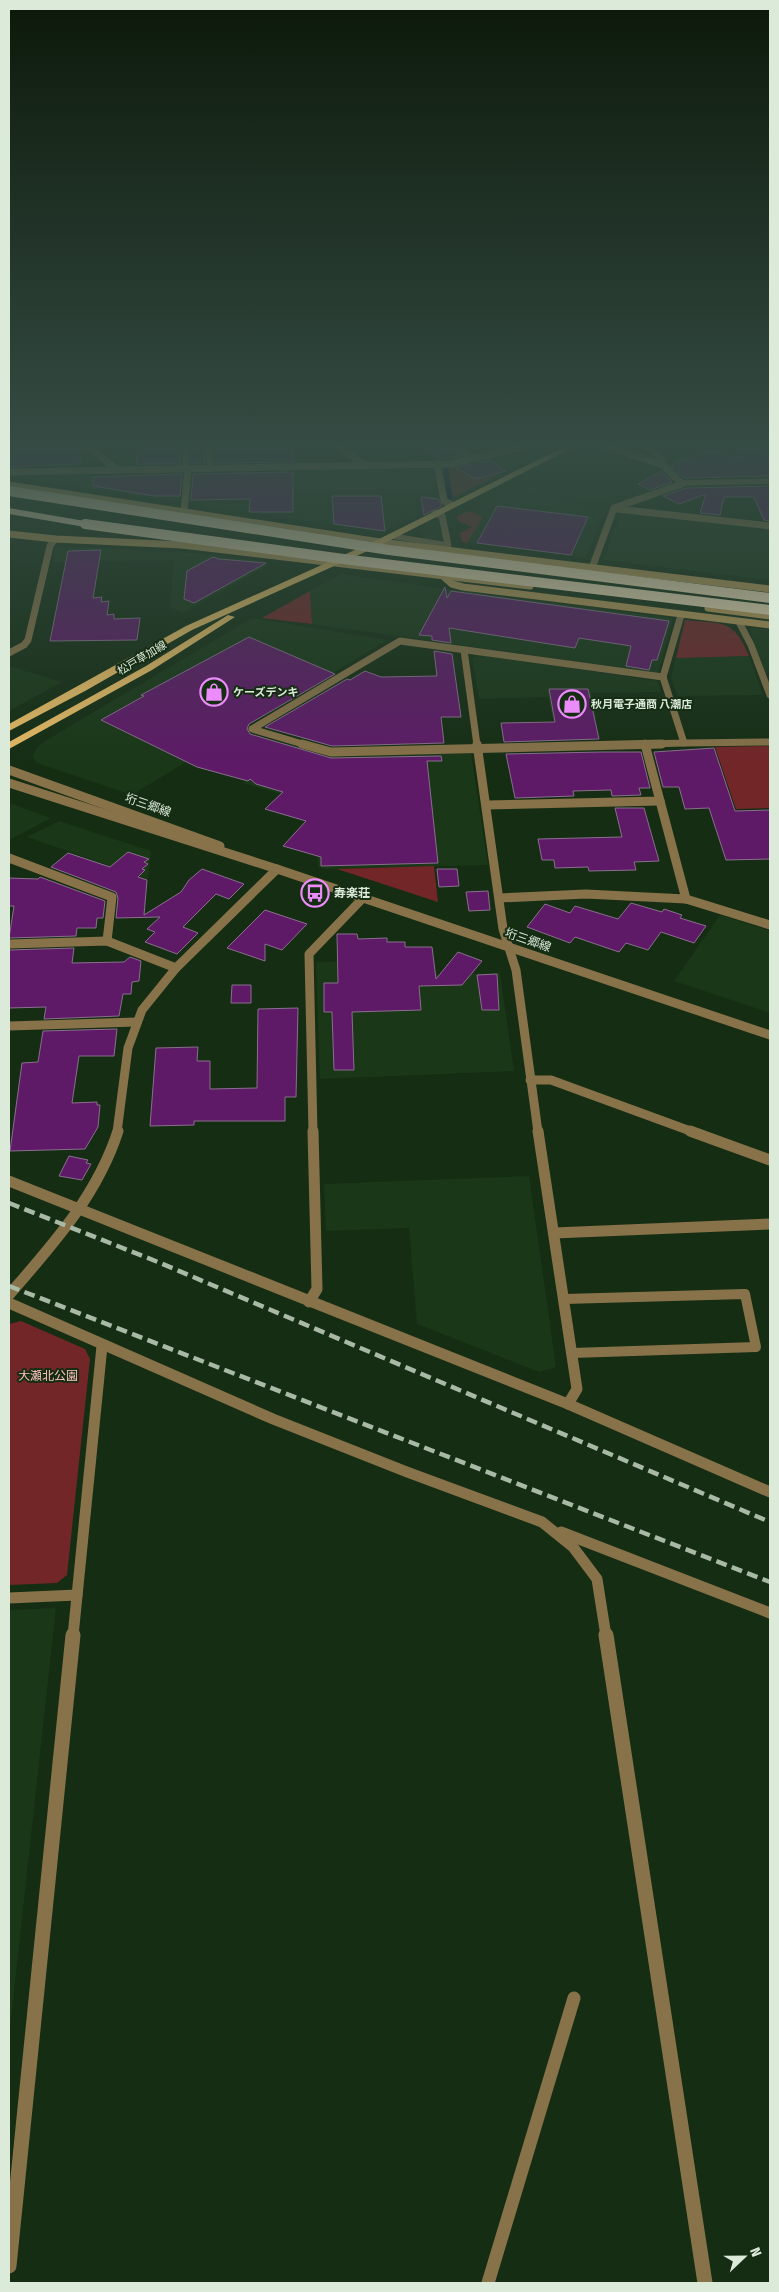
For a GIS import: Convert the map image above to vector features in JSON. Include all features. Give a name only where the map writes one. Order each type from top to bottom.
[{"type":"highway","points":[[306,554],[770,610]]},
{"type":"highway","points":[[415,554],[546,572],[770,598]]},
{"type":"highway","points":[[454,554],[770,591]]},
{"type":"highway","points":[[350,560],[422,576],[770,618]]},
{"type":"main road","points":[[252,554],[444,576],[770,618]]},
{"type":"main road","name":"松戸草加線","points":[[9,728],[189,628],[352,554]]},
{"type":"main road","points":[[478,554],[770,591]]},
{"type":"main road","points":[[444,576],[452,584],[462,587],[770,625]]},
{"type":"main road","name":"松戸草加線","points":[[9,746],[149,668],[285,586]]},
{"type":"street","points":[[9,653],[24,645],[28,640],[48,554]]},
{"type":"street","points":[[592,568],[597,554]]},
{"type":"street","points":[[681,615],[662,677],[684,743]]},
{"type":"street","points":[[739,622],[751,645],[770,695]]},
{"type":"street","points":[[662,677],[400,641],[252,729],[331,752],[770,742]]},
{"type":"street","points":[[464,650],[507,946],[516,970],[530,1080],[572,1352],[577,1390],[568,1404]]},
{"type":"street","points":[[645,744],[686,899]]},
{"type":"street","name":"垳三郷線","points":[[9,770],[169,826],[276,869]]},
{"type":"street","name":"垳三郷線","points":[[9,783],[276,869],[770,1035]]},
{"type":"street","points":[[487,805],[660,801]]},
{"type":"street","points":[[9,858],[112,897],[107,941]]},
{"type":"street","points":[[9,1295],[82,1210],[110,1155],[117,1132],[128,1054],[136,1022],[157,990],[176,968],[276,869]]},
{"type":"street","points":[[500,898],[586,894],[686,899],[770,925]]},
{"type":"street","points":[[309,1302],[317,1289],[309,954],[363,898]]},
{"type":"street","points":[[9,944],[107,941],[176,968]]},
{"type":"street","points":[[9,1026],[136,1022]]},
{"type":"street","points":[[530,1080],[551,1080],[770,1160]]},
{"type":"street","points":[[9,1181],[568,1404],[770,1492]]},
{"type":"street","points":[[554,1233],[770,1224]]},
{"type":"street","points":[[9,1303],[102,1346],[337,1444],[542,1522],[558,1531],[770,1613]]},
{"type":"street","points":[[9,2266],[102,1346]]},
{"type":"street","points":[[558,1531],[580,1554],[598,1579],[704,2283]]},
{"type":"street","points":[[9,1598],[77,1595]]},
{"type":"lane","points":[[564,1299],[744,1294],[756,1347],[572,1352]]},
{"type":"lane","points":[[488,2283],[574,1998]]},
{"type":"shaded area","points":[[54,554],[201,554],[263,561],[266,566],[183,613],[170,607],[174,560],[52,562]]},
{"type":"shaded area","points":[[555,554],[588,554],[586,558]]},
{"type":"shaded area","points":[[605,554],[770,554],[770,580],[603,560]]},
{"type":"shaded area","points":[[341,574],[673,618],[658,673],[312,624],[310,591]]},
{"type":"shaded area","name":"ケーズデンキ","points":[[252,618],[387,640],[132,795],[37,763],[32,756],[40,744]]},
{"type":"shaded area","points":[[749,629],[770,630],[770,673],[766,674]]},
{"type":"shaded area","points":[[479,655],[658,681],[661,692],[591,693],[597,719],[553,720],[548,697],[479,699],[472,658]]},
{"type":"shaded area","points":[[749,656],[763,695],[677,696],[671,677],[676,658]]},
{"type":"shaded area","points":[[9,666],[62,682],[9,711]]},
{"type":"shaded area","points":[[286,743],[329,756],[471,753],[488,865],[326,869],[318,867],[315,804],[243,783]]},
{"type":"shaded area","points":[[9,803],[51,818],[9,840]]},
{"type":"shaded area","points":[[59,821],[151,851],[148,879],[27,837]]},
{"type":"shaded area","points":[[720,915],[770,931],[770,1013],[674,981]]},
{"type":"shaded area","points":[[358,961],[360,977],[500,973],[514,1071],[320,1079],[316,962]]},
{"type":"shaded area","points":[[529,1176],[556,1367],[539,1372],[417,1324],[409,1228],[326,1231],[324,1184]]},
{"type":"shaded area","points":[[56,1608],[9,2037],[9,1610]]},
{"type":"green space","points":[[310,591],[312,624],[262,618]]},
{"type":"green space","points":[[685,620],[725,625],[738,635],[749,656],[676,658]]},
{"type":"green space","points":[[770,746],[770,808],[736,809],[715,747]]},
{"type":"green space","points":[[434,866],[438,902],[337,869]]},
{"type":"green space","name":"大瀬北公園","points":[[21,1321],[85,1349],[90,1359],[67,1575],[57,1583],[9,1585],[9,1324]]},
{"type":"building","points":[[67,554],[100,554],[93,598],[102,597],[101,602],[109,601],[107,615],[114,614],[114,619],[140,618],[137,640],[50,641]]},
{"type":"building","points":[[213,557],[266,563],[194,603],[184,599],[187,571]]},
{"type":"building","points":[[445,587],[447,598],[451,591],[669,621],[657,660],[652,660],[649,670],[626,666],[631,646],[579,638],[575,648],[449,628],[451,643],[432,640],[432,636],[419,635]]},
{"type":"building","points":[[249,637],[335,674],[249,724],[247,729],[250,734],[331,758],[441,756],[442,761],[427,761],[438,863],[321,866],[321,857],[283,846],[306,821],[265,809],[283,792],[256,784],[250,779],[248,781],[197,767],[101,720],[144,696],[141,695]]},
{"type":"building","points":[[434,651],[452,654],[461,717],[441,717],[444,743],[332,746],[265,727],[347,679],[350,680],[365,671],[381,677],[437,676]]},
{"type":"building","points":[[549,689],[588,689],[599,739],[504,742],[501,723],[555,722]]},
{"type":"building","points":[[714,748],[735,811],[770,810],[770,859],[726,860],[709,808],[685,809],[679,787],[663,787],[654,752]]},
{"type":"building","points":[[641,752],[650,788],[639,788],[641,795],[612,796],[611,790],[573,791],[574,796],[515,798],[506,754]]},
{"type":"building","points":[[615,808],[644,808],[659,861],[634,862],[636,870],[589,871],[588,867],[555,868],[554,860],[542,860],[538,839],[622,837]]},
{"type":"building","points":[[128,852],[149,859],[144,862],[148,864],[142,869],[145,870],[138,877],[147,880],[144,915],[181,892],[189,880],[202,869],[244,884],[229,899],[216,894],[183,927],[198,933],[177,954],[145,942],[155,932],[147,929],[160,917],[116,918],[118,898],[116,892],[51,867],[68,853],[110,867]]},
{"type":"building","points":[[437,869],[457,869],[459,886],[439,887]]},
{"type":"building","points":[[40,877],[105,901],[103,918],[97,918],[96,928],[77,928],[76,936],[9,938],[14,906],[9,906],[9,878],[38,879]]},
{"type":"building","points":[[488,891],[490,910],[469,911],[466,892]]},
{"type":"building","points":[[631,903],[662,912],[664,909],[682,915],[680,918],[706,926],[694,943],[661,932],[648,950],[626,943],[619,952],[575,937],[570,943],[527,927],[545,904],[570,913],[575,906],[618,919]]},
{"type":"building","points":[[265,910],[307,924],[282,950],[265,944],[265,961],[227,948]]},
{"type":"building","points":[[337,934],[357,934],[358,939],[387,938],[387,942],[405,942],[405,947],[432,947],[436,979],[458,952],[482,961],[462,985],[419,986],[421,1010],[352,1012],[354,1070],[334,1070],[332,1012],[324,1012],[324,983],[338,983]]},
{"type":"building","points":[[74,948],[72,963],[124,962],[130,957],[141,961],[139,981],[132,982],[131,994],[123,994],[119,1016],[44,1019],[46,1007],[9,1008],[9,950]]},
{"type":"building","points":[[497,974],[499,1010],[482,1010],[477,975]]},
{"type":"building","points":[[232,985],[251,985],[251,1003],[231,1003]]},
{"type":"building","points":[[298,1008],[296,1097],[285,1097],[285,1121],[194,1121],[194,1125],[150,1126],[156,1048],[198,1047],[197,1061],[210,1061],[210,1089],[257,1088],[258,1009]]},
{"type":"building","points":[[117,1029],[114,1056],[79,1056],[72,1103],[97,1102],[97,1105],[100,1105],[98,1127],[85,1149],[10,1151],[22,1063],[38,1062],[43,1031]]},
{"type":"building","points":[[69,1156],[88,1160],[86,1163],[91,1164],[82,1180],[59,1176]]},
{"type":"railway","points":[[9,1203],[158,1262],[770,1522]]},
{"type":"railway","points":[[9,1286],[770,1582]]},
{"type":"place","name":"ケーズデンキ","points":[[214,692]]},
{"type":"place","name":"秋月電子通商 八潮店","points":[[572,704]]},
{"type":"place","name":"寿楽荘","points":[[315,893]]}]
